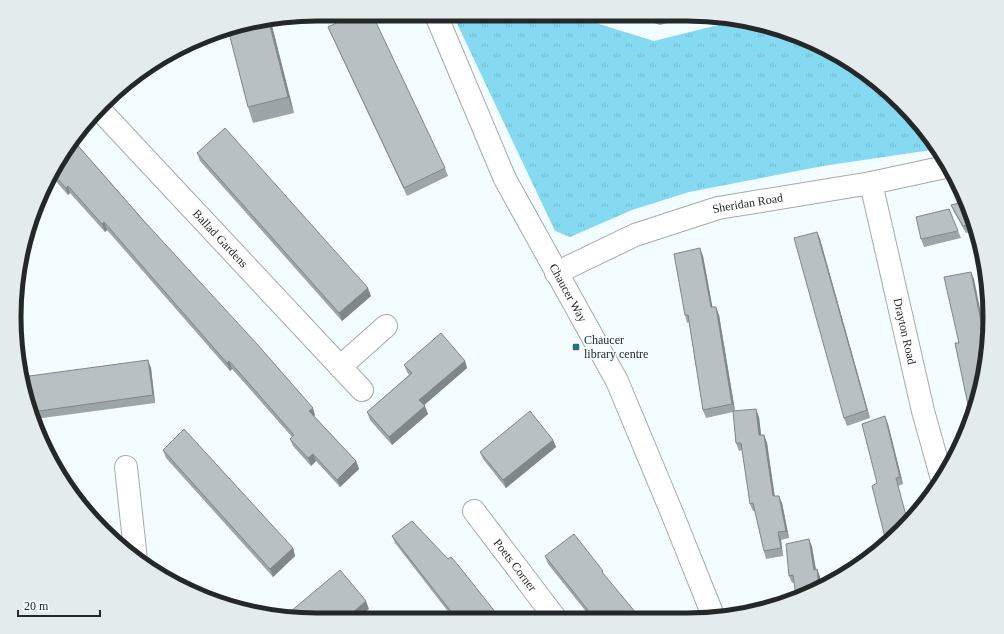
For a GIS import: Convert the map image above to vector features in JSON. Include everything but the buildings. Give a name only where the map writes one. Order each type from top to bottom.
[{"type":"street","name":"Chaucer Way","points":[[439,21],[505,179],[616,381],[672,512],[711,611]]},
{"type":"street","name":"Ballad Gardens","points":[[103,113],[362,390]]},
{"type":"street","name":"Sheridan Road","points":[[556,273],[635,235],[718,208],[871,183],[942,168]]},
{"type":"street","name":"Drayton Road","points":[[871,183],[923,411],[940,470]]},
{"type":"street","points":[[340,367],[386,326]]},
{"type":"street","points":[[126,467],[135,550]]},
{"type":"street","name":"Poets Corner","points":[[474,512],[551,613]]},
{"type":"green space","points":[[456,21],[589,21],[654,41],[723,24],[764,31],[818,52],[835,61],[867,82],[882,94],[910,122],[931,150],[823,166],[689,192],[632,210],[570,237],[555,231]]},
{"type":"place","name":"Chaucer library centre","points":[[576,347]]}]
